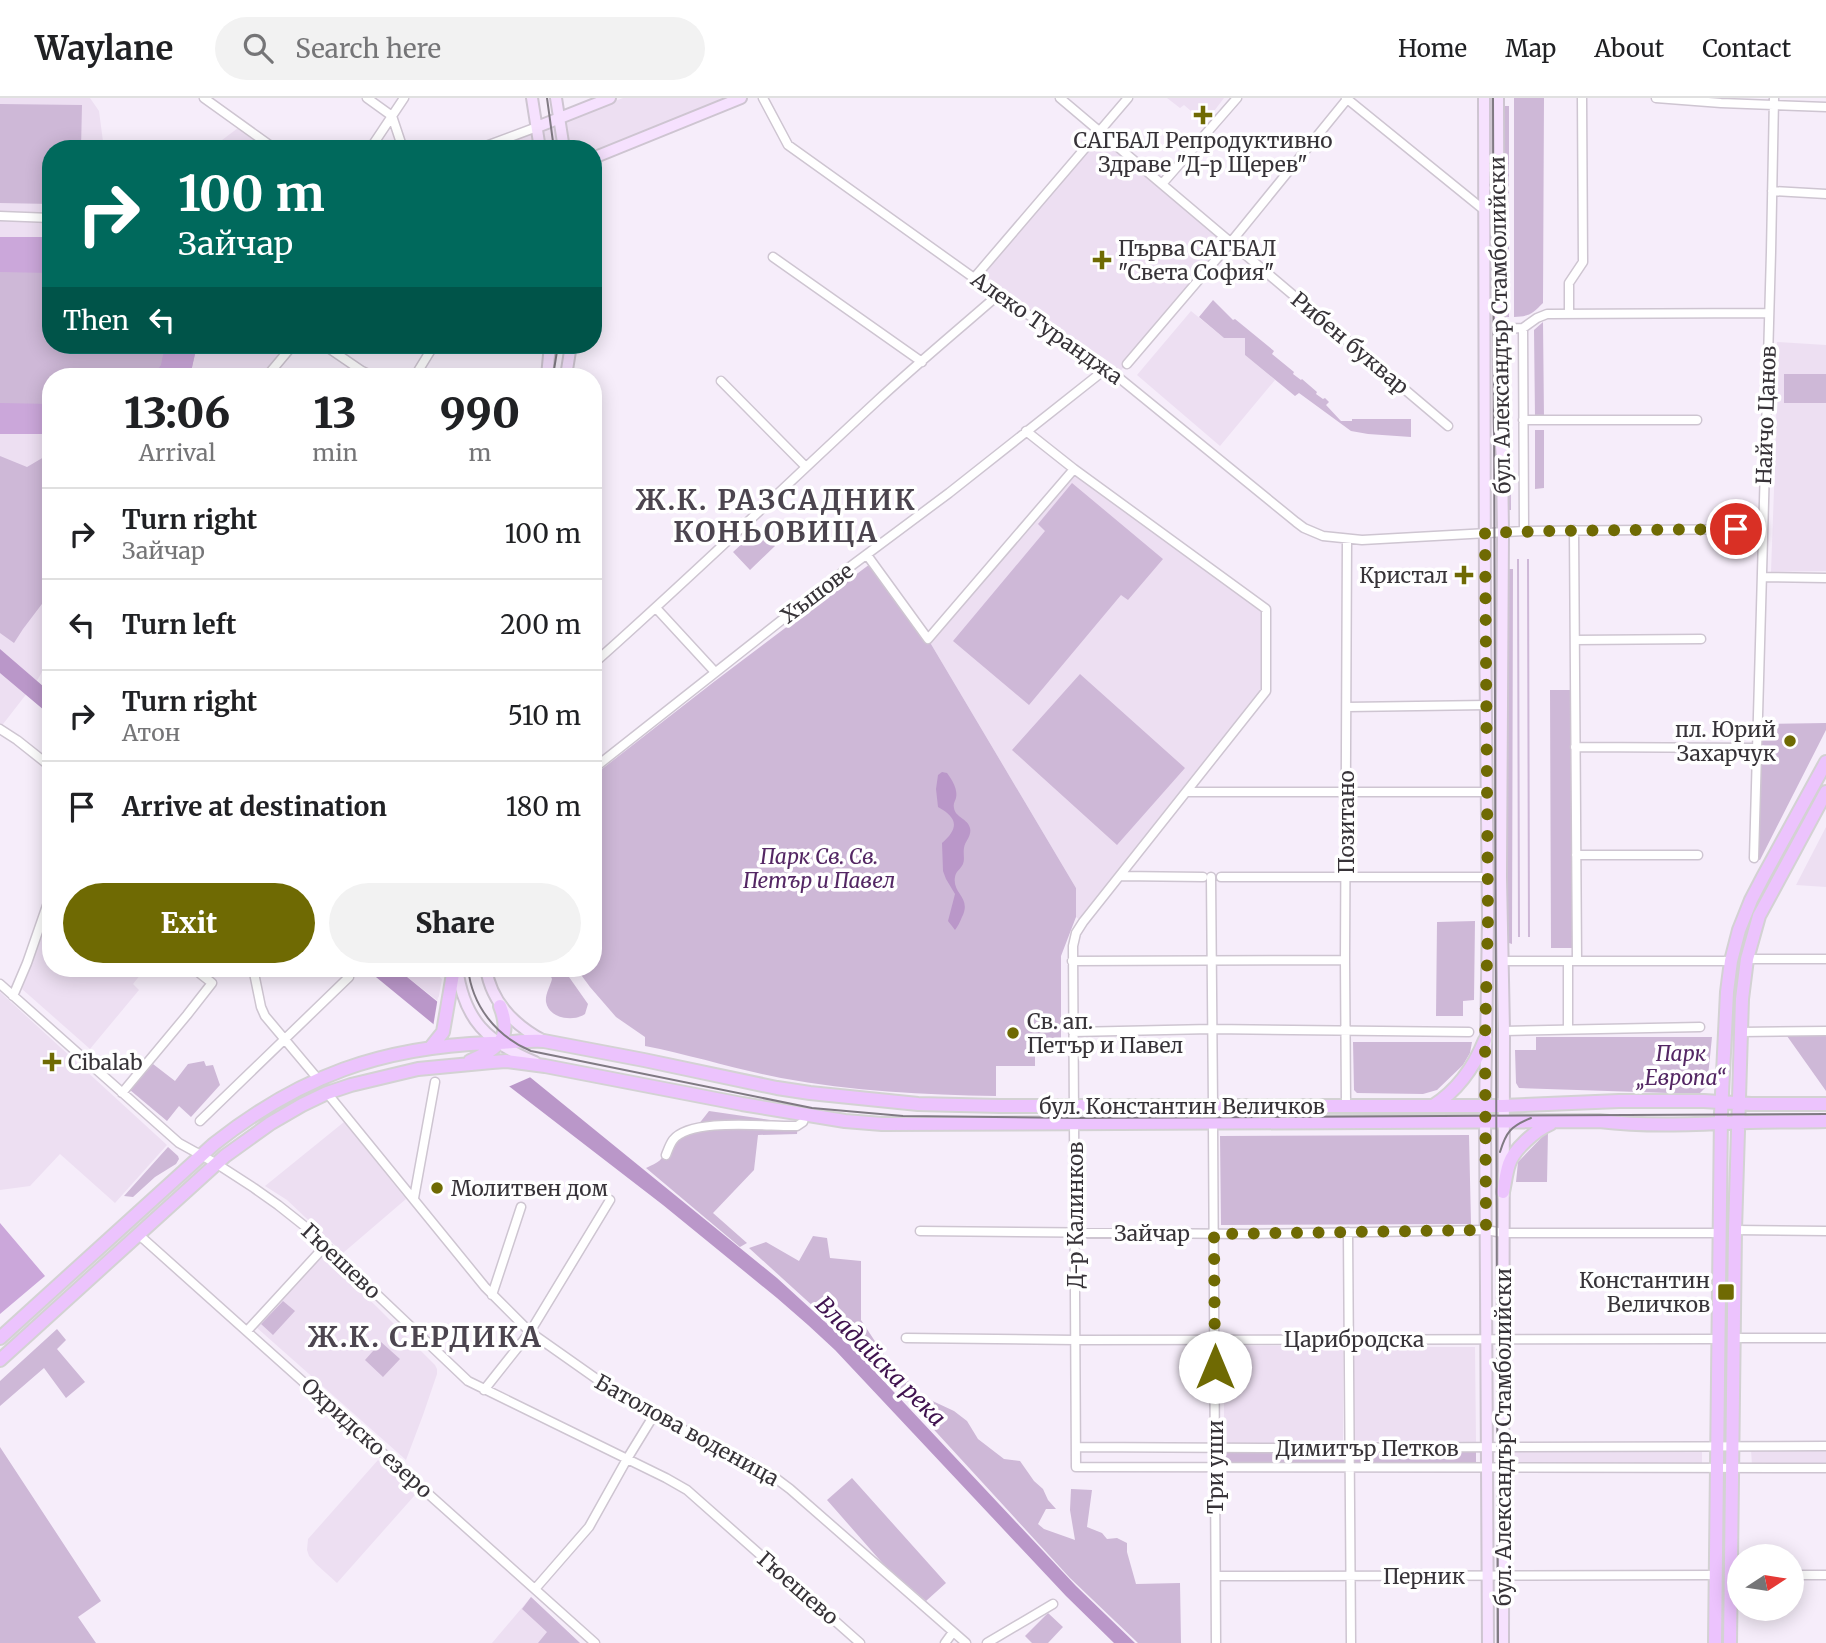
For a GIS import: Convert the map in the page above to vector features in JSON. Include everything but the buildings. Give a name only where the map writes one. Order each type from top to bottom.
[{"type":"main road","points":[[1714,1643],[1721,1124],[1725,1010],[1731,961],[1751,900],[1826,762]]},
{"type":"main road","points":[[1734,1544],[1735,1230],[1742,999],[1747,959],[1759,916],[1826,792]]},
{"type":"main road","points":[[431,1047],[443,1032],[453,977]]},
{"type":"main road","points":[[0,1360],[138,1234],[250,1137],[327,1093],[378,1077],[460,1064],[482,1055],[494,1048],[504,1036],[504,1015],[500,1006]]},
{"type":"main road","points":[[1433,1106],[1466,1077],[1485,1040]]},
{"type":"main road","name":"бул. Константин Величков","points":[[0,1338],[215,1144],[255,1113],[318,1079],[369,1061],[431,1047],[544,1041],[810,1093],[918,1104],[1503,1106],[1619,1101],[1826,1104]]},
{"type":"main road","name":"бул. Константин Величков","points":[[460,1064],[506,1061],[545,1066],[861,1127],[925,1123],[1599,1121],[1677,1125],[1826,1121]]},
{"type":"main road","points":[[1503,1192],[1510,1162],[1515,1153],[1532,1135],[1555,1122]]},
{"type":"main road","points":[[1730,1643],[1732,1621]]},
{"type":"street","points":[[204,98],[262,140]]},
{"type":"street","points":[[367,98],[392,116],[400,140]]},
{"type":"street","points":[[376,140],[404,98]]},
{"type":"street","points":[[532,98],[539,140]]},
{"type":"street","points":[[556,98],[564,140]]},
{"type":"street","points":[[502,140],[610,98]]},
{"type":"street","points":[[602,154],[741,98]]},
{"type":"street","name":"Алеко Туранджа","points":[[763,98],[788,145],[998,295],[1107,368],[1304,528],[1323,536],[1347,539],[1524,531],[1763,530]]},
{"type":"street","name":"Рибен буквар","points":[[1060,98],[1448,426]]},
{"type":"street","points":[[974,278],[1128,98]]},
{"type":"street","points":[[1162,184],[1237,98]]},
{"type":"street","points":[[1127,364],[1231,242],[1347,98],[1484,210]]},
{"type":"street","name":"бул. Александър Стамболийски","points":[[1485,98],[1488,1643]]},
{"type":"street","name":"бул. Александър Стамболийски","points":[[1498,98],[1499,421],[1503,533],[1503,1643]]},
{"type":"street","points":[[1569,314],[1569,283],[1583,262],[1582,98]]},
{"type":"street","points":[[1656,98],[1773,102],[1826,107]]},
{"type":"street","name":"Найчо Цанов","points":[[1754,858],[1773,102]]},
{"type":"street","points":[[1772,191],[1826,194]]},
{"type":"street","points":[[0,216],[42,218]]},
{"type":"street","points":[[773,257],[922,362]]},
{"type":"street","points":[[602,656],[881,398],[998,295]]},
{"type":"street","points":[[1499,330],[1523,328],[1541,315],[1769,313]]},
{"type":"street","points":[[1523,328],[1524,531]]},
{"type":"street","points":[[274,368],[285,354]]},
{"type":"street","points":[[338,354],[359,368]]},
{"type":"street","name":"Хъшове","points":[[602,762],[1107,368]]},
{"type":"street","points":[[721,381],[806,467]]},
{"type":"street","points":[[1523,421],[1697,420]]},
{"type":"street","points":[[1026,431],[1266,609],[1266,691],[1120,876]]},
{"type":"street","points":[[867,555],[928,639],[1074,468]]},
{"type":"street","points":[[1568,1028],[1576,855],[1574,530]]},
{"type":"street","name":"Позитано","points":[[1346,1105],[1347,539]]},
{"type":"street","points":[[1762,577],[1826,578]]},
{"type":"street","points":[[656,608],[715,672]]},
{"type":"street","points":[[1575,639],[1701,639]]},
{"type":"street","points":[[1347,707],[1487,705]]},
{"type":"street","points":[[1,733],[18,740],[42,760]]},
{"type":"street","points":[[1576,747],[1757,748]]},
{"type":"street","points":[[1187,792],[1487,792]]},
{"type":"street","points":[[1576,855],[1698,855]]},
{"type":"street","points":[[1120,876],[1207,877],[1212,961],[1213,1106]]},
{"type":"street","name":"Д-р Калинков","points":[[1076,1467],[1073,946],[1076,933],[1083,922],[1120,876]]},
{"type":"street","points":[[1221,877],[1488,877]]},
{"type":"street","points":[[13,996],[42,920]]},
{"type":"street","points":[[1747,959],[1826,959]]},
{"type":"street","points":[[1072,961],[1345,960]]},
{"type":"street","points":[[1502,961],[1731,961]]},
{"type":"street","points":[[122,1093],[212,983],[204,977]]},
{"type":"street","points":[[255,977],[262,1012],[318,1079]]},
{"type":"street","points":[[200,1121],[349,977]]},
{"type":"street","points":[[458,977],[468,1010],[482,1030],[516,1054],[545,1066]]},
{"type":"street","points":[[488,977],[492,992],[500,1006],[523,1028],[544,1041]]},
{"type":"street","name":"Гюешево","points":[[0,984],[179,1143],[217,1164],[278,1205],[326,1245],[462,1376],[484,1390],[687,1490],[860,1643]]},
{"type":"street","points":[[1504,1031],[1700,1027]]},
{"type":"street","points":[[1073,1032],[1211,1029],[1469,1032]]},
{"type":"street","points":[[1741,1032],[1826,1031]]},
{"type":"street","points":[[414,1198],[435,1082]]},
{"type":"street","name":"Батолова воденица","points":[[327,1093],[492,1295],[530,1332],[618,1394],[771,1474],[966,1643]]},
{"type":"street","points":[[666,1155],[678,1135],[692,1129],[711,1125],[797,1126],[803,1122],[805,1115]]},
{"type":"street","name":"Три уши","points":[[1213,1124],[1216,1643]]},
{"type":"street","points":[[484,1390],[530,1332],[610,1200]]},
{"type":"street","points":[[492,1295],[521,1207]]},
{"type":"street","name":"Зайчар","points":[[920,1231],[1214,1234],[1486,1230],[1503,1233],[1719,1233]]},
{"type":"street","points":[[1735,1230],[1826,1231]]},
{"type":"street","points":[[1348,1232],[1351,1643]]},
{"type":"street","name":"Охридско езеро","points":[[138,1234],[595,1643]]},
{"type":"street","points":[[247,1331],[326,1245]]},
{"type":"street","name":"Царибродска","points":[[906,1338],[1718,1339]]},
{"type":"street","points":[[1734,1338],[1826,1338]]},
{"type":"street","points":[[535,1589],[589,1527],[626,1459],[654,1415]]},
{"type":"street","name":"Димитър Петков","points":[[1076,1447],[1826,1446]]},
{"type":"street","name":"Димитър Петков","points":[[1076,1467],[1826,1468]]},
{"type":"street","name":"Перник","points":[[1216,1576],[1716,1575]]},
{"type":"street","points":[[1804,1575],[1826,1575]]},
{"type":"street","points":[[987,1643],[1053,1604]]},
{"type":"street","points":[[945,1643],[953,1632]]},
{"type":"shaded area","points":[[0,98],[90,98],[99,111],[103,140],[42,140],[42,354],[279,354],[268,368],[42,368],[42,672],[0,728]]},
{"type":"shaded area","points":[[623,98],[727,98],[602,148],[602,140],[513,140]]},
{"type":"shaded area","name":"САГБАЛ Репродуктивно Здраве \"Д-р Щерев\"","points":[[1167,98],[1224,98],[1205,123],[1184,105],[1180,108]]},
{"type":"shaded area","points":[[238,128],[254,140],[222,140]]},
{"type":"shaded area","name":"Първа САГБАЛ \"Света София\"","points":[[1099,131],[1231,242],[1117,375],[974,278]]},
{"type":"shaded area","points":[[0,237],[42,237],[42,273],[0,272]]},
{"type":"shaded area","points":[[1191,311],[1224,338],[1245,338],[1245,355],[1275,380],[1220,446],[1137,375]]},
{"type":"shaded area","points":[[1777,342],[1826,345],[1826,571],[1771,572]]},
{"type":"shaded area","points":[[163,354],[195,354],[192,368],[159,368]]},
{"type":"shaded area","points":[[0,403],[42,404],[42,434],[0,434]]},
{"type":"shaded area","points":[[1074,469],[1266,609],[1266,691],[1083,922],[1076,917],[1076,888],[928,639]]},
{"type":"shaded area","points":[[0,649],[42,685],[42,708],[0,673]]},
{"type":"shaded area","points":[[947,773],[954,785],[955,811],[967,822],[970,831],[964,848],[963,864],[955,877],[956,888],[965,905],[955,930],[948,921],[955,894],[943,871],[942,843],[951,833],[954,824],[953,819],[938,807],[936,789],[938,775]]},
{"type":"shaded area","points":[[1826,827],[1826,887],[1796,885]]},
{"type":"shaded area","points":[[42,937],[42,977],[139,977],[133,984],[139,990],[90,1049],[22,989]]},
{"type":"shaded area","points":[[376,977],[407,977],[777,1278],[847,1342],[1076,1586],[1135,1643],[1114,1643],[1066,1596],[835,1350],[808,1325],[663,1205],[510,1087]]},
{"type":"shaded area","points":[[407,977],[440,977],[442,979],[438,1001]]},
{"type":"shaded area","points":[[0,992],[167,1145],[115,1203],[60,1154],[30,1186],[0,1190]]},
{"type":"shaded area","points":[[344,1122],[406,1199],[343,1253],[287,1200],[265,1186]]},
{"type":"shaded area","points":[[0,1223],[45,1276],[0,1314]]},
{"type":"shaded area","points":[[323,1255],[437,1369],[406,1460],[256,1327]]},
{"type":"shaded area","points":[[1224,1346],[1343,1346],[1343,1443],[1224,1443]]},
{"type":"shaded area","points":[[1352,1347],[1475,1347],[1476,1442],[1354,1441]]},
{"type":"shaded area","points":[[1702,1446],[1702,1467],[1512,1468],[1512,1447]]},
{"type":"shaded area","points":[[1826,1448],[1826,1466],[1752,1466],[1751,1449]]},
{"type":"shaded area","points":[[378,1460],[415,1495],[337,1583],[309,1556],[308,1539]]},
{"type":"shaded area","points":[[531,1597],[567,1631],[580,1643],[492,1643]]},
{"type":"green space","points":[[1514,98],[1544,98],[1543,303],[1530,314],[1514,317]]},
{"type":"green space","points":[[0,104],[82,105],[81,140],[42,140],[42,204],[0,203]]},
{"type":"green space","points":[[1502,106],[1509,106],[1509,317],[1502,317]]},
{"type":"green space","points":[[0,237],[42,237],[42,354],[195,354],[192,368],[42,368],[42,434],[0,434]]},
{"type":"green space","points":[[1213,300],[1233,320],[1274,351],[1272,354],[1294,372],[1293,374],[1317,392],[1316,394],[1325,398],[1329,402],[1326,405],[1341,421],[1411,419],[1411,437],[1351,431],[1299,393],[1295,396],[1245,355],[1245,338],[1224,338],[1199,317]]},
{"type":"green space","points":[[1543,322],[1544,417],[1535,417],[1534,330]]},
{"type":"green space","points":[[1510,337],[1511,510],[1507,510],[1503,341]]},
{"type":"green space","points":[[1784,374],[1826,374],[1826,403],[1784,403]]},
{"type":"green space","points":[[1535,430],[1544,430],[1544,488],[1535,489]]},
{"type":"green space","points":[[0,456],[27,467],[42,458],[42,604],[14,643],[0,633]]},
{"type":"green space","points":[[1072,483],[1163,559],[1128,600],[1121,595],[1029,705],[953,641],[1045,531],[1038,524]]},
{"type":"green space","points":[[759,528],[775,546],[750,570],[733,552]]},
{"type":"green space","points":[[1519,559],[1520,937],[1518,937]]},
{"type":"green space","points":[[1529,559],[1530,937],[1528,937]]},
{"type":"green space","name":"Парк Св. Св. Петър и Павел","points":[[870,564],[928,639],[1076,888],[1076,917],[1061,956],[1061,1040],[1035,1040],[1035,1066],[996,1066],[996,1096],[942,1095],[834,1086],[764,1074],[645,1046],[645,1037],[616,1017],[583,977],[602,977],[602,769]]},
{"type":"green space","points":[[1508,569],[1513,569],[1512,944],[1507,938]]},
{"type":"green space","points":[[1080,674],[1185,768],[1117,845],[1012,750]]},
{"type":"green space","points":[[1550,690],[1572,690],[1572,948],[1551,948]]},
{"type":"green space","points":[[1826,723],[1826,730],[1760,860],[1756,859],[1762,724]]},
{"type":"green space","points":[[1475,921],[1474,1000],[1463,1001],[1463,1016],[1436,1016],[1437,922]]},
{"type":"green space","points":[[551,977],[569,977],[588,1004],[585,1014],[575,1018],[562,1017],[548,1008],[546,999]]},
{"type":"green space","points":[[1787,1036],[1826,1036],[1826,1091]]},
{"type":"green space","name":"Парк „Европа“","points":[[1536,1037],[1712,1037],[1707,1086],[1699,1094],[1519,1088],[1516,1083],[1515,1050],[1536,1050]]},
{"type":"green space","points":[[1353,1042],[1472,1042],[1470,1053],[1463,1065],[1437,1090],[1423,1094],[1357,1093],[1354,1090]]},
{"type":"green space","points":[[204,1061],[206,1066],[213,1065],[220,1085],[191,1117],[179,1106],[167,1121],[130,1090],[153,1064],[175,1081],[188,1064]]},
{"type":"green space","points":[[709,1111],[798,1124],[797,1134],[758,1135],[754,1170],[713,1213],[747,1243],[740,1247],[646,1168],[661,1159],[676,1133],[698,1125]]},
{"type":"green space","points":[[1548,1131],[1547,1182],[1516,1182],[1518,1162]]},
{"type":"green space","points":[[1469,1135],[1471,1224],[1221,1225],[1220,1136]]},
{"type":"green space","points":[[168,1147],[178,1156],[176,1164],[155,1177],[133,1197],[124,1196]]},
{"type":"green space","points":[[813,1236],[827,1238],[830,1258],[861,1261],[861,1320],[886,1358],[924,1397],[954,1411],[967,1421],[978,1439],[1004,1459],[1020,1461],[1043,1489],[1056,1509],[1046,1509],[1038,1524],[1044,1529],[1075,1540],[1070,1510],[1071,1489],[1092,1490],[1087,1527],[1102,1533],[1107,1539],[1117,1538],[1127,1543],[1136,1584],[1180,1583],[1181,1643],[1138,1643],[1070,1578],[859,1348],[749,1248],[766,1242],[799,1261]]},
{"type":"green space","points":[[283,1301],[295,1311],[273,1335],[261,1324]]},
{"type":"green space","points":[[57,1329],[66,1340],[57,1349],[85,1382],[66,1398],[44,1368],[0,1406],[0,1381]]},
{"type":"green space","points":[[381,1342],[400,1359],[383,1377],[365,1360]]},
{"type":"green space","points":[[0,1447],[101,1601],[78,1617],[96,1643],[0,1643]]},
{"type":"green space","points":[[1476,1447],[1476,1469],[1215,1469],[1215,1448]]},
{"type":"green space","points":[[852,1478],[946,1583],[926,1601],[885,1566],[827,1500]]},
{"type":"green space","points":[[531,1597],[580,1643],[538,1643],[547,1632],[522,1609]]},
{"type":"green space","points":[[1048,1613],[1063,1627],[1048,1643],[1032,1643],[1025,1636]]},
{"type":"pier","points":[[438,997],[533,1076],[506,1088],[433,1027]]},
{"type":"tram line","points":[[547,98],[553,140]]},
{"type":"tram line","points":[[1493,98],[1498,1643]]},
{"type":"tram line","points":[[554,368],[557,354]]},
{"type":"tram line","points":[[469,977],[480,1007],[488,1018],[507,1037],[531,1051],[812,1108],[903,1116],[1074,1118],[1826,1114]]},
{"type":"tram line","points":[[1500,1152],[1510,1130],[1531,1118]]},
{"type":"place","name":"САГБАЛ Репродуктивно Здраве \"Д-р Щерев\"","points":[[1203,115]]},
{"type":"place","name":"Първа САГБАЛ \"Света София\"","points":[[1102,260]]},
{"type":"place","name":"Кристал","points":[[1464,575]]},
{"type":"place","name":"пл. Юрий Захарчук","points":[[1790,741]]},
{"type":"place","name":"Св. ап. Петър и Павел","points":[[1013,1033]]},
{"type":"place","name":"Cibalab","points":[[52,1062]]},
{"type":"place","name":"Молитвен дом","points":[[437,1188]]},
{"type":"place","name":"Константин Величков","points":[[1726,1292]]},
{"type":"district","name":"Ж.К. РАЗСАДНИК КОНЬОВИЦА","points":[[776,516]]},
{"type":"district","name":"Ж.К. СЕРДИКА","points":[[425,1337]]},
{"type":"route","points":[[1215,1367],[1214,1234],[1486,1230],[1485,1040],[1488,918],[1485,533],[1736,529]]},
{"type":"water label","name":"Владайска река","points":[[881,1361]]}]
